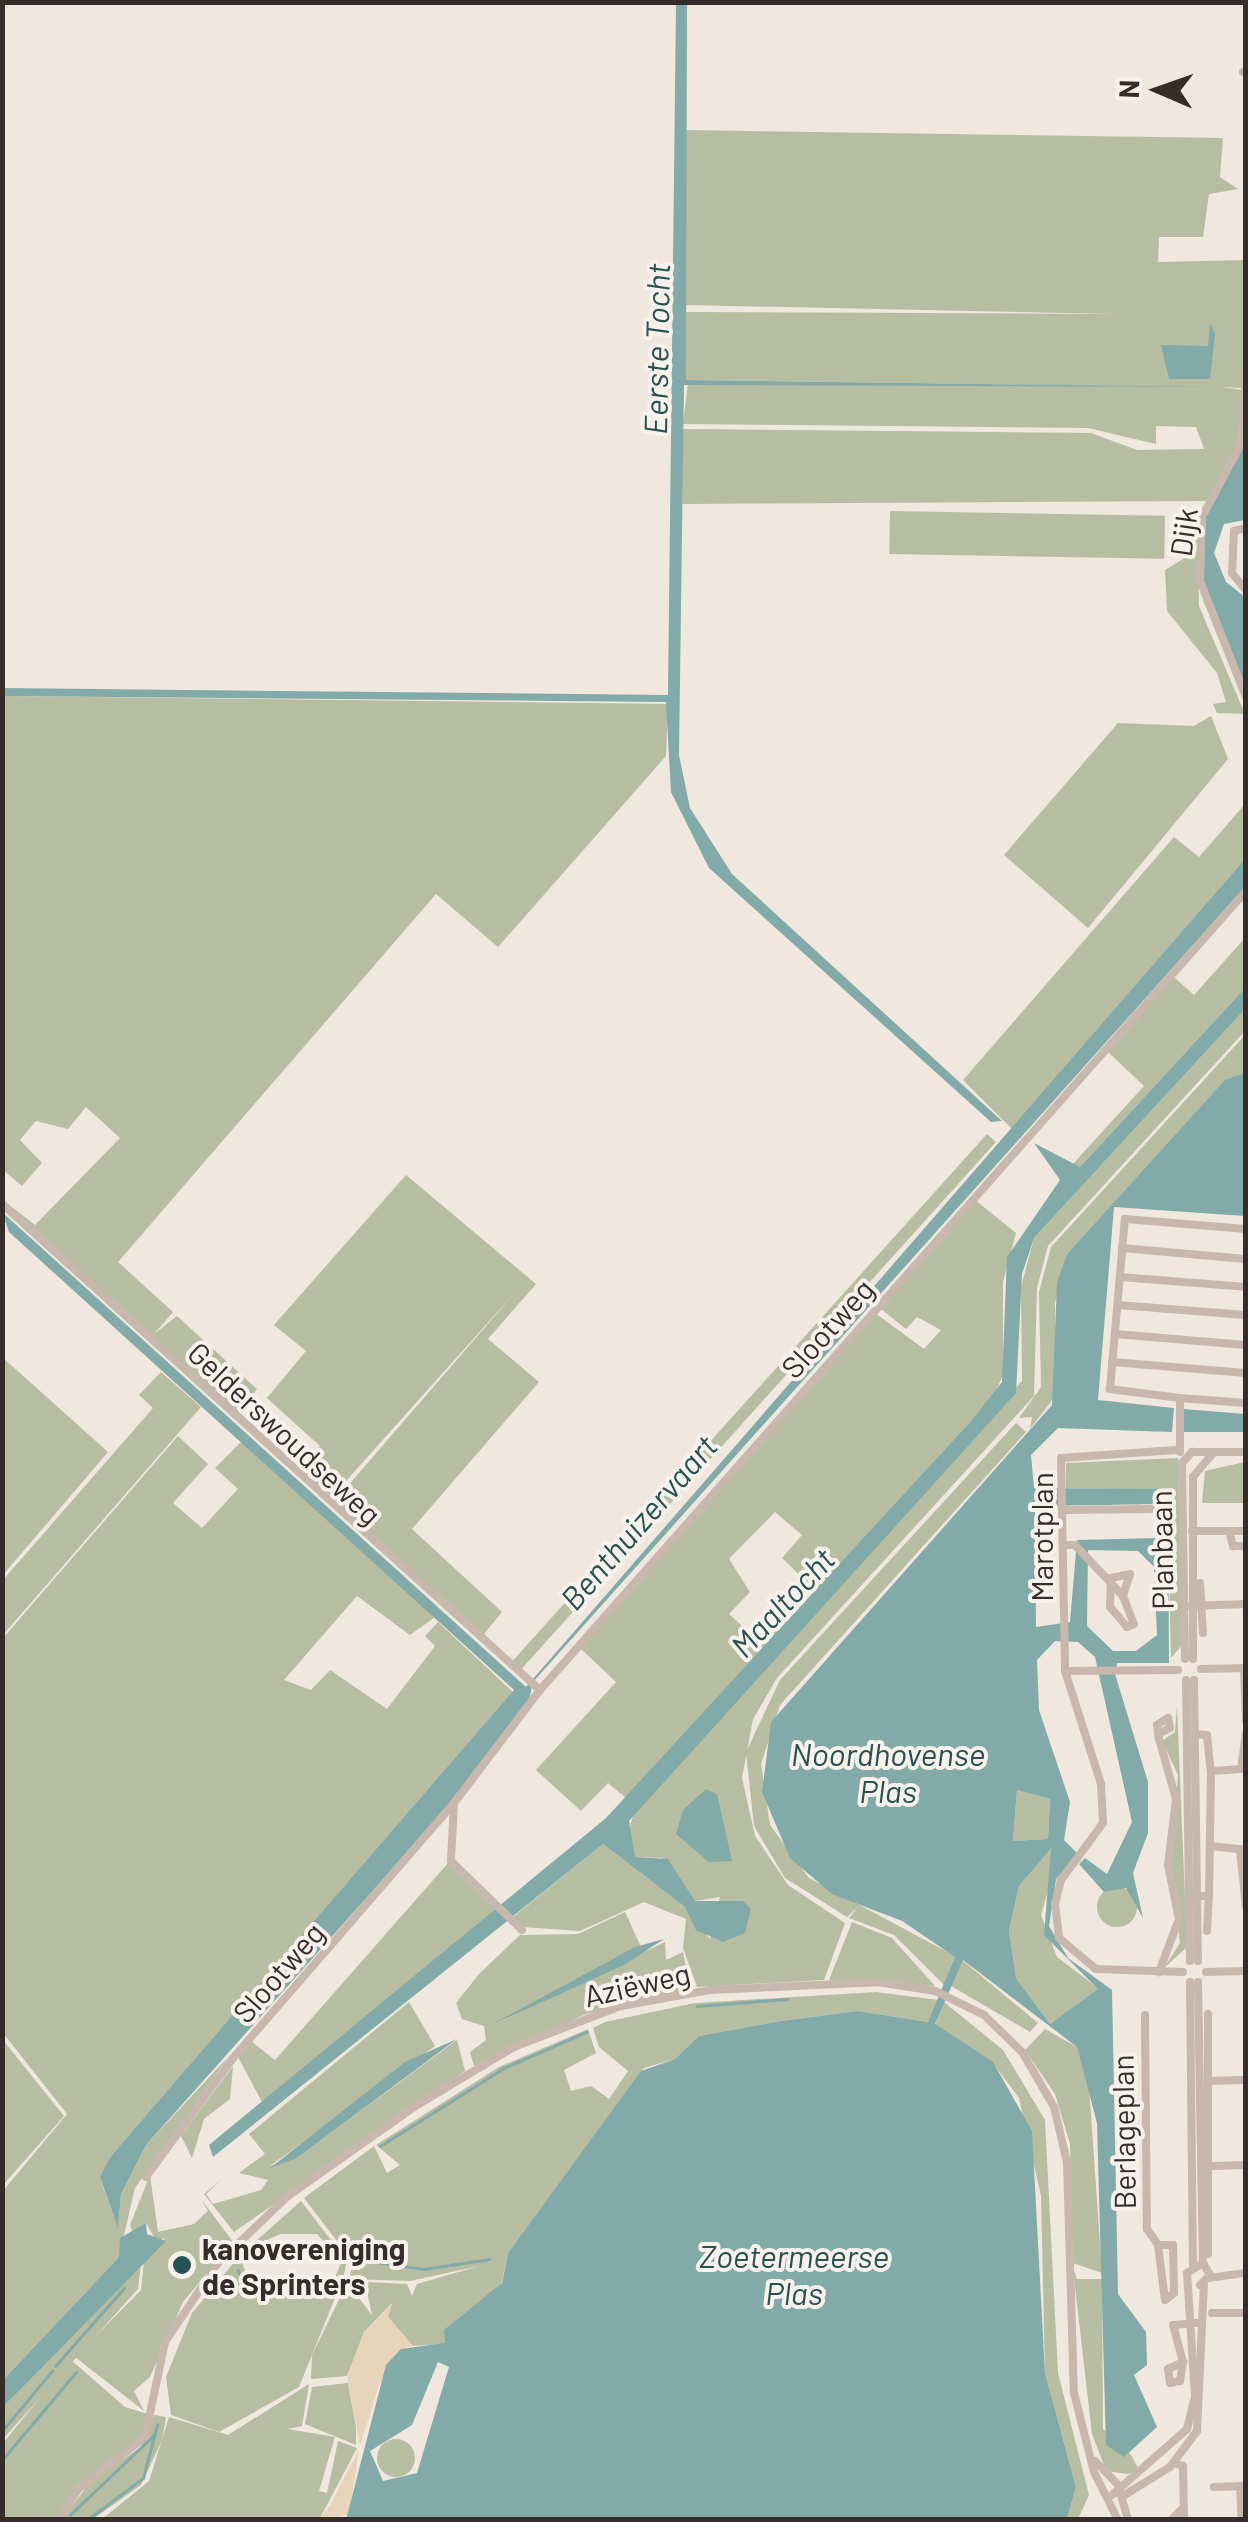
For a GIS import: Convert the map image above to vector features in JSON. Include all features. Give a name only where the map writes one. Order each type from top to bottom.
[{"type":"street","name":"Dijk","points":[[1246,372],[1241,444],[1202,517],[1200,581],[1246,697]]},
{"type":"street","points":[[1246,528],[1234,532],[1232,575],[1246,590]]},
{"type":"street","name":"Slootweg","points":[[146,2177],[233,2058],[454,1804],[538,1689],[1246,890]]},
{"type":"street","name":"Gelderswoudseweg","points":[[2,1204],[523,1682],[538,1689]]},
{"type":"street","points":[[1246,1229],[1125,1219],[1112,1362],[1113,1392],[1246,1403]]},
{"type":"street","points":[[1122,1248],[1246,1259]]},
{"type":"street","points":[[1120,1277],[1246,1287]]},
{"type":"street","points":[[1118,1305],[1246,1315]]},
{"type":"street","points":[[1115,1334],[1246,1345]]},
{"type":"street","points":[[1112,1362],[1246,1373]]},
{"type":"street","points":[[1180,1398],[1176,1450],[1196,1463]]},
{"type":"street","name":"Marotplan","points":[[1159,1972],[1096,1969],[1059,1938],[1060,1880],[1104,1823],[1101,1784],[1065,1671],[1066,1546],[1062,1484],[1064,1456],[1176,1450]]},
{"type":"street","points":[[1218,1452],[1246,1452]]},
{"type":"street","name":"Planbaan","points":[[1189,1659],[1193,1605],[1186,1456],[1218,1452]]},
{"type":"street","name":"Planbaan","points":[[1188,1531],[1196,1463],[1218,1452]]},
{"type":"street","points":[[1062,1509],[1153,1509]]},
{"type":"street","points":[[1188,1531],[1246,1530]]},
{"type":"street","points":[[1229,1531],[1233,1546],[1246,1546]]},
{"type":"street","points":[[1066,1546],[1086,1556],[1123,1596]]},
{"type":"street","points":[[1130,1574],[1122,1612],[1110,1608],[1110,1578],[1130,1574]]},
{"type":"street","points":[[1200,1583],[1193,1605],[1203,1633]]},
{"type":"street","points":[[1193,1605],[1246,1604]]},
{"type":"street","points":[[1178,1670],[1189,1659],[1201,1669],[1245,1668],[1246,1721]]},
{"type":"street","points":[[1201,1669],[1190,1680],[1194,1961],[1206,1972]]},
{"type":"street","points":[[1065,1671],[1178,1670],[1190,1680],[1196,1734],[1198,1897],[1194,1961],[1183,1972]]},
{"type":"street","points":[[1210,1771],[1241,1769],[1246,1733]]},
{"type":"street","points":[[1158,1734],[1176,1799],[1168,1866],[1179,1920],[1159,1972],[1183,1972],[1194,1982],[1208,2188],[1208,2254]]},
{"type":"street","points":[[1196,1734],[1207,1734],[1210,1771],[1207,1931]]},
{"type":"street","points":[[454,1804],[448,1856],[522,1930]]},
{"type":"street","points":[[1210,1846],[1243,1850],[1246,1907]]},
{"type":"street","points":[[1198,1897],[1209,1895]]},
{"type":"street","points":[[1194,1982],[1206,1972],[1246,1971]]},
{"type":"street","name":"Aziëweg","points":[[59,2520],[84,2483],[145,2437],[172,2326],[235,2244],[324,2168],[470,2072],[548,2032],[655,1998],[864,1982],[935,1991],[952,1998],[1022,2052],[1060,2122],[1070,2358],[1089,2453],[1112,2495],[1118,2520]]},
{"type":"street","points":[[1194,1982],[1204,2272],[1204,2408],[1174,2463],[1123,2496],[1112,2495],[1118,2486],[1168,2455],[1194,2406],[1194,2284],[1204,2272],[1208,2188],[1214,2166],[1208,2014]]},
{"type":"street","name":"Berlageplan","points":[[1145,2015],[1147,2232],[1158,2245],[1165,2300],[1174,2294],[1173,2245],[1158,2245]]},
{"type":"street","points":[[1200,2048],[1212,2048]]},
{"type":"street","points":[[1212,2081],[1246,2080]]},
{"type":"street","points":[[1214,2166],[1246,2165]]},
{"type":"street","points":[[1204,2272],[1243,2273]]},
{"type":"street","points":[[1194,2284],[1204,2272]]},
{"type":"street","points":[[1212,2313],[1246,2313]]},
{"type":"street","points":[[1183,2362],[1173,2325],[1205,2324]]},
{"type":"street","name":"Aziëweg","points":[[1089,2453],[1118,2486],[1128,2520]]},
{"type":"street","points":[[1168,2455],[1183,2466],[1184,2520]]},
{"type":"street","points":[[1214,2487],[1242,2486],[1242,2520]]},
{"type":"street","points":[[1171,2520],[1184,2508]]},
{"type":"green space","points":[[686,130],[1223,138],[1220,177],[1238,189],[1209,194],[1203,237],[1159,237],[1158,262],[1245,260],[1243,388],[1221,387],[1243,390],[1238,449],[1206,501],[682,504],[683,429],[1091,433],[1137,450],[1204,449],[1196,427],[1156,426],[1156,444],[1088,428],[683,424],[688,383],[1203,387],[686,380],[685,312],[1118,314],[684,305]]},
{"type":"green space","points":[[890,511],[1165,516],[1164,559],[889,554]]},
{"type":"green space","points":[[1197,537],[1199,606],[1245,714],[1217,713],[1213,704],[1226,702],[1217,673],[1167,611],[1165,570],[1191,554]]},
{"type":"green space","points":[[2,696],[668,704],[666,756],[498,947],[436,894],[118,1262],[173,1312],[154,1334],[177,1316],[257,1389],[239,1412],[299,1467],[320,1446],[267,1398],[306,1351],[274,1325],[406,1175],[536,1284],[488,1339],[539,1382],[412,1529],[502,1612],[484,1634],[502,1652],[333,1503],[518,1289],[329,1500],[3,1200],[35,1225],[120,1138],[86,1107],[68,1129],[36,1121],[20,1140],[42,1163],[22,1186],[3,1170]]},
{"type":"green space","points":[[1211,716],[1228,759],[1088,928],[1004,855],[1118,723],[1194,726]]},
{"type":"green space","points":[[1245,804],[1245,859],[1012,1129],[963,1080],[1174,837],[1199,857]]},
{"type":"green space","points":[[1245,938],[1245,988],[1080,1167],[1072,1165],[1144,1086],[1108,1052],[1174,977],[1194,995]]},
{"type":"green space","points":[[1245,1009],[1245,1031],[1048,1246],[1037,1288],[1034,1396],[777,1678],[753,1719],[742,1778],[755,1836],[788,1885],[845,1923],[824,1980],[697,1987],[683,1948],[686,1919],[644,1902],[580,1931],[521,1927],[512,1918],[603,1844],[685,1907],[710,1939],[720,1897],[695,1901],[662,1858],[635,1857],[627,1834],[635,1811],[1022,1381],[1021,1287],[1034,1238]]},
{"type":"green space","points":[[1245,1035],[1245,1073],[1225,1081],[1067,1254],[1055,1303],[1056,1395],[1030,1429],[1032,1417],[1019,1418],[1041,1387],[1039,1292],[1051,1247]]},
{"type":"green space","points":[[987,1134],[996,1142],[522,1669],[513,1661]]},
{"type":"green space","points":[[975,1200],[1016,1233],[1003,1282],[1003,1375],[993,1397],[816,1591],[782,1558],[802,1535],[775,1512],[729,1559],[750,1592],[729,1614],[749,1632],[773,1607],[789,1621],[626,1798],[608,1783],[581,1811],[536,1770],[616,1682],[580,1648],[875,1313],[924,1349],[941,1330],[917,1317],[906,1329],[881,1309]]},
{"type":"green space","points":[[2,1357],[108,1452],[3,1575],[3,1518]]},
{"type":"green space","points":[[161,1372],[201,1407],[3,1635],[3,1580],[153,1408],[139,1395]]},
{"type":"green space","points":[[1016,1423],[1026,1432],[780,1705],[761,1764],[770,1825],[809,1878],[955,1956],[944,1985],[894,1935],[849,1918],[857,1908],[847,1917],[785,1878],[754,1826],[746,1752],[780,1680]]},
{"type":"green space","points":[[178,1436],[208,1464],[173,1503],[202,1528],[238,1489],[215,1468],[241,1442],[435,1617],[410,1635],[357,1596],[284,1680],[311,1690],[330,1670],[387,1709],[435,1646],[425,1636],[438,1622],[514,1693],[111,2156],[101,2181],[118,2227],[121,2194],[146,2145],[229,2056],[135,2188],[119,2257],[3,2380],[3,2191],[67,2114],[3,2033],[3,1638]]},
{"type":"green space","points":[[1178,1458],[1182,1645],[1171,1658],[1167,1490],[1066,1488],[1066,1463]]},
{"type":"green space","points":[[1245,1462],[1245,1503],[1202,1503],[1205,1471]]},
{"type":"green space","points":[[1177,1706],[1187,1947],[1164,1968],[1180,1943],[1171,1860],[1178,1775],[1162,1741],[1175,1732]]},
{"type":"green space","points":[[1017,1790],[1050,1799],[1048,1839],[1013,1841]]},
{"type":"green space","points":[[1050,1848],[1057,1859],[1041,1915],[1057,1957],[1099,1989],[1050,2024],[1016,1978],[1009,1930],[1019,1886]]},
{"type":"green space","points":[[449,1862],[499,1908],[262,2102],[238,2057],[251,2041],[275,2060]]},
{"type":"green space","points":[[1117,1887],[1131,1893],[1137,1907],[1131,1921],[1117,1927],[1103,1921],[1097,1907],[1103,1893]]},
{"type":"green space","points":[[625,1912],[641,1947],[491,2026],[665,1942],[666,1960],[683,1952],[690,1989],[586,2014],[474,2066],[470,2052],[486,2040],[484,2026],[462,2019],[456,2003],[479,1974],[520,1935],[578,1934]]},
{"type":"green space","points":[[852,1922],[892,1938],[935,1986],[829,1980]]},
{"type":"green space","points":[[962,1960],[1038,2023],[1030,2032],[951,1986]]},
{"type":"green space","points":[[876,1992],[938,2000],[928,2022],[858,2011],[781,2021],[699,2036],[675,2059],[644,2068],[508,2253],[501,2285],[445,2344],[413,2346],[388,2317],[391,2304],[364,2332],[347,2376],[311,2379],[312,2355],[347,2283],[372,2315],[365,2282],[407,2284],[412,2296],[417,2284],[479,2266],[410,2281],[349,2279],[353,2262],[304,2198],[374,2146],[387,2173],[400,2165],[376,2145],[499,2067],[588,2029],[596,2053],[564,2070],[571,2091],[591,2086],[609,2099],[628,2071],[599,2047],[593,2028],[605,2022],[695,2003]]},
{"type":"green space","points":[[409,2002],[435,2046],[270,2166],[297,2158],[457,2040],[465,2071],[234,2232],[204,2194],[222,2179],[206,2194],[213,2204],[261,2190],[268,2180],[239,2173],[265,2154],[249,2134]]},
{"type":"green space","points":[[944,2002],[1003,2050],[1045,2120],[1058,2373],[1089,2495],[1078,2519],[1067,2519],[1076,2487],[1045,2373],[1041,2196],[1019,2098],[993,2063],[935,2025]]},
{"type":"green space","points":[[1045,2029],[1077,2047],[1089,2086],[1102,2273],[1073,2263],[1070,2144],[1055,2094],[1025,2050]]},
{"type":"green space","points":[[3,2040],[64,2116],[3,2185]]},
{"type":"green space","points":[[233,2066],[230,2099],[204,2119],[192,2158],[181,2136]]},
{"type":"green space","points":[[150,2175],[158,2232],[194,2224],[208,2211],[201,2199],[233,2242],[183,2302],[150,2377],[134,2391],[144,2411],[75,2357],[141,2290],[144,2261],[165,2238],[157,2242],[146,2223],[134,2236],[130,2225]]},
{"type":"green space","points":[[301,2201],[347,2261],[343,2278],[335,2278],[341,2262],[317,2234],[280,2234],[246,2250]]},
{"type":"green space","points":[[240,2255],[252,2293],[339,2288],[299,2387],[219,2432],[171,2415],[166,2377],[192,2313]]},
{"type":"green space","points":[[141,2264],[138,2289],[3,2439],[3,2407]]},
{"type":"green space","points":[[1073,2269],[1077,2279],[1102,2279],[1103,2429],[1131,2455],[1139,2470],[1128,2474],[1106,2471],[1092,2434]]},
{"type":"green space","points":[[71,2360],[125,2407],[148,2414],[143,2434],[74,2490],[56,2519],[3,2520],[3,2443]]},
{"type":"green space","points":[[348,2383],[356,2445],[305,2424],[312,2387]]},
{"type":"green space","points":[[309,2384],[302,2426],[287,2429],[335,2437],[319,2491],[327,2493],[338,2441],[357,2448],[320,2518],[101,2520],[149,2481],[169,2417],[228,2435]]},
{"type":"green space","points":[[154,2415],[166,2417],[162,2440],[141,2485],[93,2519],[62,2520],[90,2482],[141,2447]]},
{"type":"green space","points":[[396,2439],[409,2445],[415,2458],[409,2471],[396,2477],[383,2471],[377,2458],[383,2445]]},
{"type":"sand","points":[[393,2302],[388,2317],[413,2346],[401,2349],[379,2385],[360,2446],[347,2376],[364,2333]]},
{"type":"sand","points":[[359,2449],[349,2515],[318,2520],[330,2506]]},
{"type":"water","points":[[676,3],[687,3],[686,380],[1217,387],[684,385],[679,755],[690,808],[732,874],[1002,1121],[991,1122],[709,868],[671,792],[666,702],[3,696],[3,688],[668,695]]},
{"type":"water","points":[[1210,323],[1215,334],[1210,379],[1169,379],[1161,345],[1208,346]]},
{"type":"water","points":[[1245,441],[1245,520],[1224,524],[1214,553],[1226,582],[1245,597],[1245,689],[1204,602],[1203,571],[1206,514]]},
{"type":"water","points":[[1245,859],[1245,887],[533,1682],[529,1700],[443,1812],[146,2145],[121,2194],[118,2228],[100,2177],[111,2156],[514,1690],[9,1232],[2,1212],[526,1687]]},
{"type":"water","points":[[1245,988],[1245,1009],[1034,1238],[1022,1274],[1016,1393],[629,1821],[635,1857],[668,1859],[695,1901],[743,1901],[751,1909],[745,1933],[723,1942],[696,1930],[685,1907],[603,1844],[213,2157],[209,2145],[606,1818],[972,1420],[1002,1382],[1007,1257],[1060,1180],[1034,1143],[1080,1167]]},
{"type":"water","name":"Zoetermeerse Plas","points":[[1245,1073],[1245,1216],[1114,1207],[1098,1400],[1174,1408],[1172,1432],[1058,1428],[1031,1455],[1034,1488],[1168,1489],[1169,1663],[1117,1663],[1115,1674],[1148,1782],[1148,1833],[1133,1873],[1143,1918],[1126,1888],[1104,1892],[1079,1864],[1085,1858],[1107,1874],[1132,1822],[1095,1657],[1078,1642],[1055,1641],[1037,1660],[1039,1710],[1070,1802],[1064,1840],[1079,1855],[1056,1879],[1049,1926],[1068,1958],[1112,1990],[1118,2294],[1146,2332],[1147,2365],[1134,2375],[1157,2427],[1124,2457],[1106,2445],[1097,2123],[1077,2047],[963,1960],[935,2024],[993,2062],[1032,2131],[1045,2373],[1076,2487],[1067,2519],[346,2520],[386,2365],[401,2349],[445,2343],[444,2330],[502,2283],[508,2253],[641,2071],[675,2059],[699,2036],[781,2021],[858,2011],[928,2022],[955,1957],[902,1921],[832,1894],[790,1858],[762,1792],[771,1722],[1052,1405],[1057,1283],[1067,1254],[1225,1080]],"holes":[[[1158,1504],[1157,1538],[1077,1540],[1070,1622],[1036,1627],[1035,1506]],[[1088,1550],[1138,1551],[1154,1567],[1157,1635],[1136,1651],[1113,1651],[1087,1626]],[[1017,1790],[1050,1799],[1048,1839],[1013,1841]],[[1051,1848],[1044,1935],[1098,1989],[1050,2024],[1016,1978],[1009,1930],[1019,1886]],[[438,2362],[449,2367],[417,2473],[383,2481],[370,2451],[412,2425]]]},
{"type":"water","points":[[1184,1409],[1245,1414],[1245,1432],[1182,1432]]},
{"type":"water","points":[[706,1789],[717,1794],[732,1861],[709,1862],[676,1834],[683,1810]]},
{"type":"water","points":[[664,1939],[624,1965],[489,2026],[635,1947]]},
{"type":"water","points":[[457,2039],[297,2158],[270,2168],[405,2062]]},
{"type":"water","points":[[146,2223],[147,2234],[166,2241],[3,2407],[3,2380],[119,2257],[120,2238]]},
{"type":"waterway","points":[[697,2006],[788,1999]]},
{"type":"waterway","points":[[380,2146],[504,2068],[586,2032]]},
{"type":"waterway","points":[[363,2260],[424,2269],[489,2259]]},
{"type":"waterway","points":[[238,2270],[251,2296],[333,2290]]},
{"type":"waterway","points":[[55,2366],[124,2288]]},
{"type":"waterway","points":[[2,2431],[52,2371]]},
{"type":"waterway","points":[[2,2460],[76,2372]]},
{"type":"waterway","points":[[87,2520],[143,2478],[157,2425]]},
{"type":"waterway","points":[[70,2515],[155,2434]]},
{"type":"place","name":"kanovereniging de Sprinters","points":[[182,2265]]},
{"type":"water label","name":"Eerste Tocht","points":[[656,349]]},
{"type":"water label","name":"Benthuizervaart","points":[[638,1522]]},
{"type":"water label","name":"Maaltocht","points":[[782,1602]]},
{"type":"water label","name":"Noordhovense Plas","points":[[888,1772]]}]
